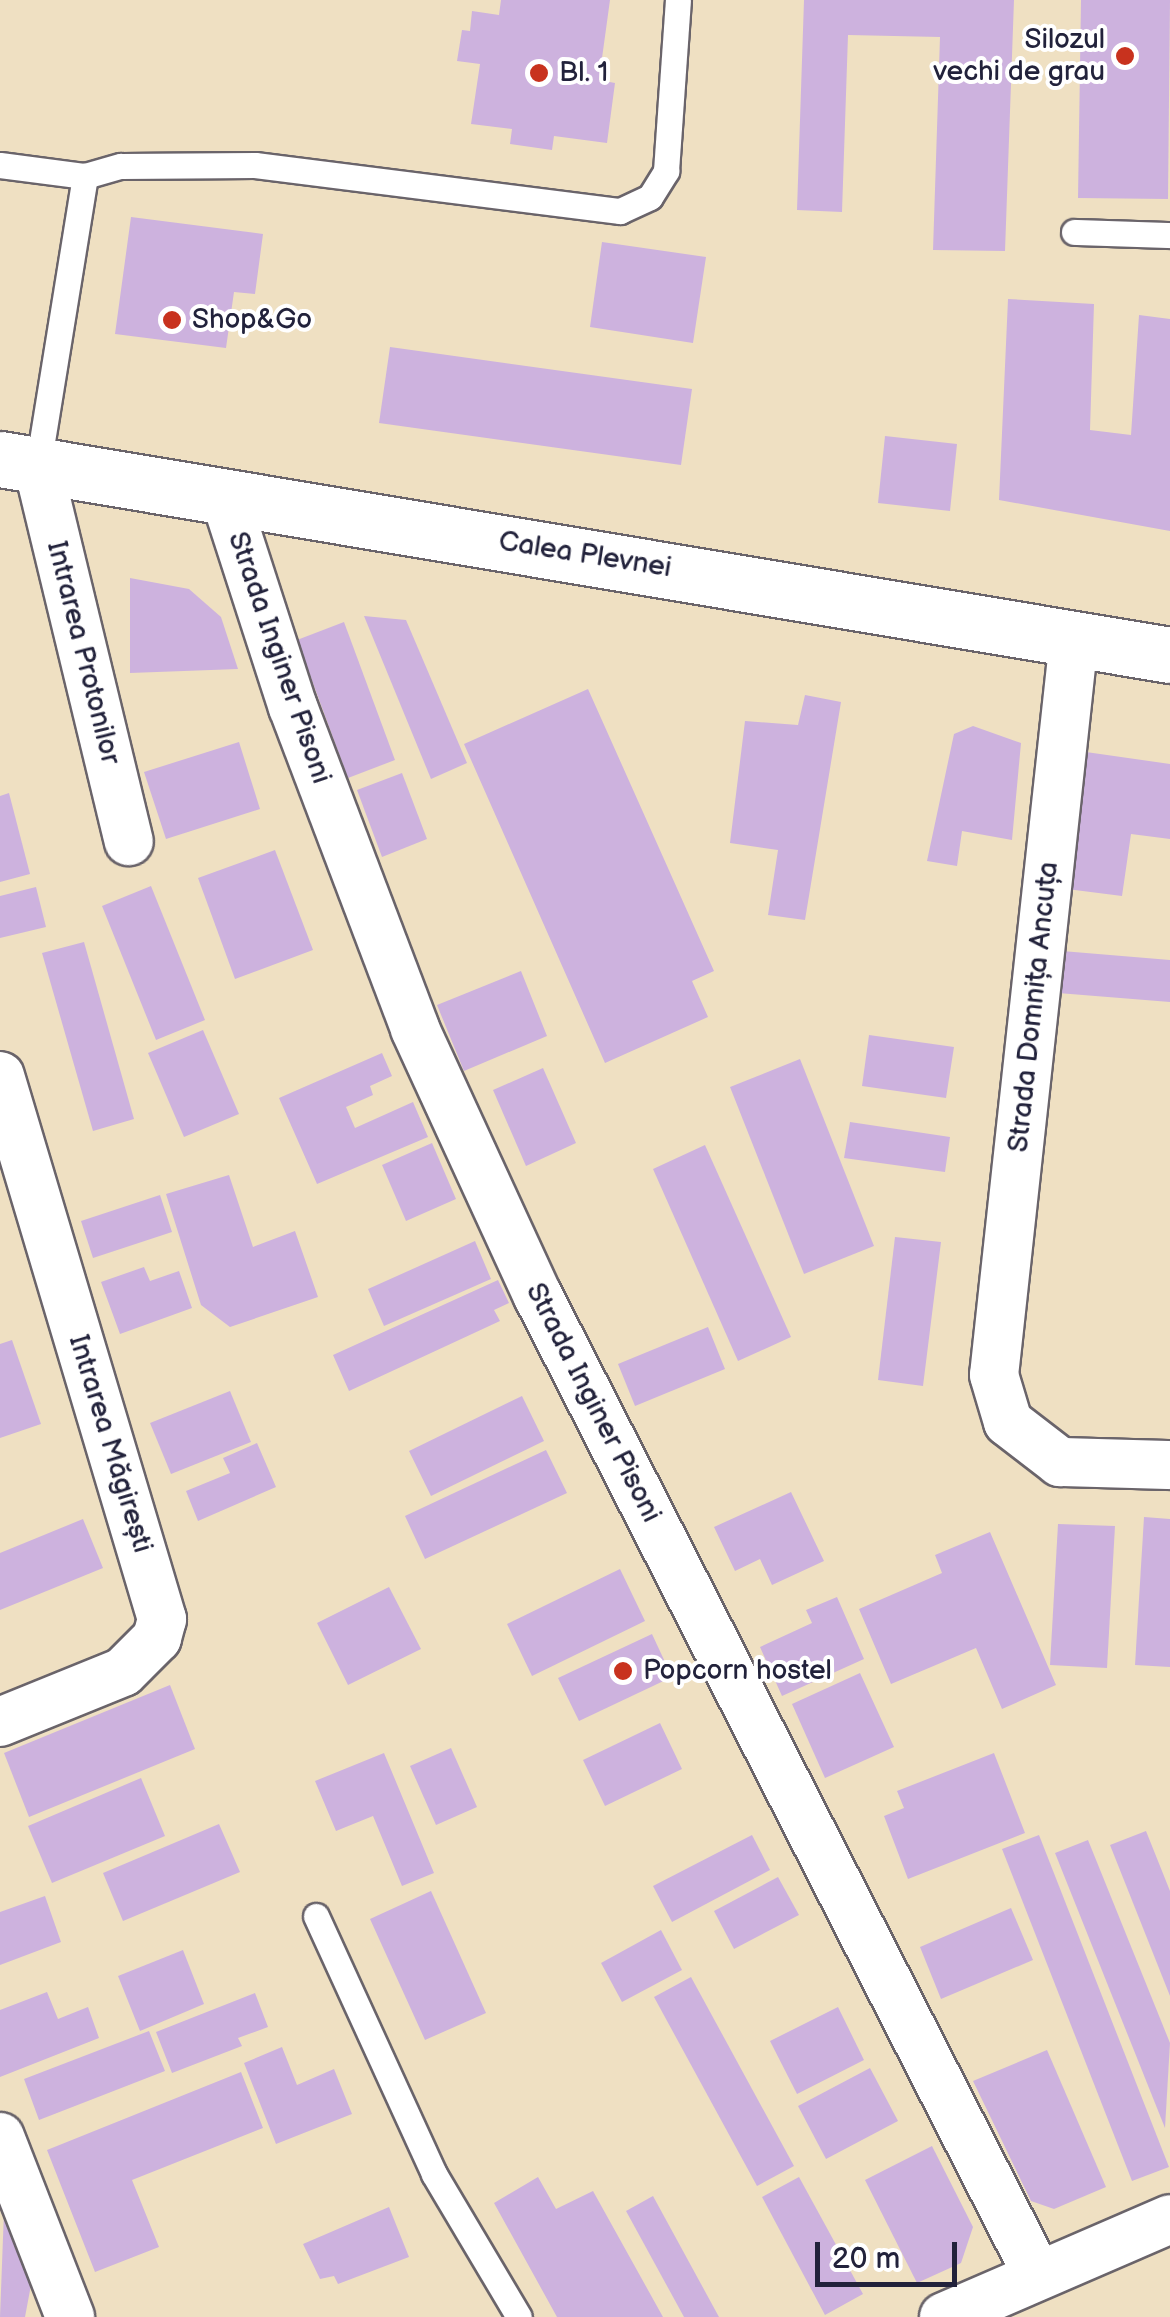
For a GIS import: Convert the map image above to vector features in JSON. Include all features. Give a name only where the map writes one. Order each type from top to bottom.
[{"type":"main road","name":"Calea Plevnei","points":[[19,462],[1170,655]]},
{"type":"street","name":"Intrarea Protonilor","points":[[19,462],[128,841]]},
{"type":"street","name":"Strada Inginer Pisoni","points":[[225,497],[292,707],[423,1047],[547,1313],[1038,2276]]},
{"type":"street","name":"Strada Domnița Ancuța","points":[[1074,639],[994,1375],[1008,1422],[1060,1462],[1170,1466]]},
{"type":"street","name":"Intrarea Măgirești","points":[[0,1076],[162,1619],[157,1638],[124,1672],[0,1722]]},
{"type":"street","points":[[0,2137],[70,2317]]},
{"type":"street","points":[[944,2317],[1170,2220]]},
{"type":"lane","points":[[0,165],[85,176],[121,166],[255,165],[620,211],[650,196],[666,172],[678,0]]},
{"type":"lane","points":[[19,462],[85,176]]},
{"type":"lane","points":[[1074,232],[1170,235]]},
{"type":"lane","points":[[316,1916],[434,2174],[519,2317]]},
{"type":"building","name":"Bl. 1","points":[[501,0],[610,0],[599,80],[615,83],[607,143],[554,136],[552,150],[510,144],[512,129],[471,124],[480,64],[457,61],[462,30],[470,31],[472,11],[499,15]]},
{"type":"building","points":[[804,0],[1014,0],[1005,251],[933,250],[940,37],[848,35],[842,212],[797,210]]},
{"type":"building","name":"Silozul vechi de grau","points":[[1081,0],[1170,0],[1168,199],[1078,198]]},
{"type":"building","points":[[131,217],[263,234],[255,294],[234,292],[226,348],[115,334]]},
{"type":"building","points":[[602,242],[706,257],[693,343],[590,327]]},
{"type":"building","points":[[1008,299],[1094,304],[1090,430],[1131,435],[1139,315],[1170,319],[1170,531],[999,500]]},
{"type":"building","points":[[390,347],[692,389],[681,465],[379,423]]},
{"type":"building","points":[[885,436],[957,444],[950,511],[878,503]]},
{"type":"building","points":[[130,578],[189,589],[221,617],[238,669],[130,673]]},
{"type":"building","points":[[364,616],[406,620],[467,763],[431,779]]},
{"type":"building","points":[[344,622],[395,760],[348,778],[297,640]]},
{"type":"building","points":[[588,689],[714,971],[692,981],[708,1017],[605,1063],[464,744]]},
{"type":"building","points":[[805,695],[841,702],[805,920],[768,915],[778,850],[730,843],[745,721],[798,725]]},
{"type":"building","points":[[973,726],[1021,743],[1012,840],[962,831],[957,866],[927,861],[954,734]]},
{"type":"building","points":[[239,742],[260,809],[166,839],[144,772]]},
{"type":"building","points":[[1086,752],[1170,764],[1170,839],[1131,834],[1122,896],[1067,889]]},
{"type":"building","points":[[402,773],[427,839],[382,857],[357,790]]},
{"type":"building","points":[[9,793],[30,874],[0,882],[0,796]]},
{"type":"building","points":[[275,850],[313,950],[235,979],[198,878]]},
{"type":"building","points":[[151,886],[205,1020],[156,1040],[102,906]]},
{"type":"building","points":[[36,887],[46,927],[0,938],[0,896]]},
{"type":"building","points":[[84,942],[134,1119],[93,1131],[42,953]]},
{"type":"building","points":[[1062,951],[1170,960],[1170,1002],[1058,993]]},
{"type":"building","points":[[521,971],[547,1036],[464,1071],[437,1005]]},
{"type":"building","points":[[203,1030],[239,1114],[184,1137],[148,1053]]},
{"type":"building","points":[[869,1035],[954,1047],[946,1098],[862,1086]]},
{"type":"building","points":[[382,1053],[392,1076],[370,1086],[373,1095],[346,1107],[355,1128],[413,1102],[428,1137],[317,1184],[279,1098]]},
{"type":"building","points":[[800,1059],[874,1246],[804,1274],[730,1087]]},
{"type":"building","points":[[543,1068],[576,1143],[526,1166],[493,1090]]},
{"type":"building","points":[[850,1122],[950,1137],[945,1172],[844,1158]]},
{"type":"building","points":[[432,1143],[456,1199],[406,1221],[382,1165]]},
{"type":"building","points":[[705,1145],[791,1337],[738,1361],[653,1169]]},
{"type":"building","points":[[229,1175],[253,1247],[295,1231],[318,1297],[230,1327],[201,1305],[166,1194]]},
{"type":"building","points":[[160,1195],[172,1232],[93,1258],[81,1221]]},
{"type":"building","points":[[895,1237],[941,1242],[923,1386],[878,1380]]},
{"type":"building","points":[[475,1241],[491,1279],[384,1326],[368,1289]]},
{"type":"building","points":[[144,1267],[150,1281],[179,1271],[192,1308],[120,1334],[101,1282]]},
{"type":"building","points":[[498,1280],[509,1303],[494,1310],[500,1321],[349,1391],[333,1355]]},
{"type":"building","points":[[708,1327],[725,1369],[635,1406],[618,1364]]},
{"type":"building","points":[[12,1340],[41,1424],[0,1438],[0,1344]]},
{"type":"building","points":[[230,1391],[251,1442],[171,1474],[150,1423]]},
{"type":"building","points":[[522,1396],[544,1441],[431,1496],[409,1451]]},
{"type":"building","points":[[257,1443],[276,1487],[198,1521],[186,1491],[230,1473],[223,1458]]},
{"type":"building","points":[[546,1450],[567,1493],[425,1559],[405,1516]]},
{"type":"building","points":[[791,1492],[824,1561],[772,1585],[760,1559],[735,1571],[714,1527]]},
{"type":"building","points":[[1144,1517],[1170,1519],[1170,1667],[1135,1665]]},
{"type":"building","points":[[83,1519],[103,1568],[0,1610],[0,1553]]},
{"type":"building","points":[[1058,1524],[1115,1526],[1107,1668],[1050,1665]]},
{"type":"building","points":[[990,1532],[1056,1685],[1002,1709],[976,1648],[891,1684],[859,1609],[942,1573],[935,1555]]},
{"type":"building","points":[[620,1569],[645,1621],[532,1676],[507,1624]]},
{"type":"building","points":[[389,1587],[421,1649],[348,1685],[317,1623]]},
{"type":"building","points":[[837,1597],[864,1659],[782,1696],[760,1647],[812,1623],[806,1610]]},
{"type":"building","points":[[652,1634],[672,1677],[579,1721],[558,1678]]},
{"type":"building","points":[[860,1673],[894,1747],[825,1778],[792,1704]]},
{"type":"building","points":[[170,1685],[195,1749],[29,1817],[4,1753]]},
{"type":"building","points":[[660,1723],[682,1769],[605,1806],[583,1760]]},
{"type":"building","points":[[451,1748],[477,1807],[436,1825],[410,1766]]},
{"type":"building","points":[[384,1753],[434,1873],[402,1886],[373,1816],[336,1831],[315,1781]]},
{"type":"building","points":[[994,1753],[1025,1833],[908,1879],[884,1816],[904,1808],[897,1791]]},
{"type":"building","points":[[141,1778],[165,1836],[52,1883],[28,1826]]},
{"type":"building","points":[[219,1824],[240,1872],[123,1921],[103,1873]]},
{"type":"building","points":[[1146,1831],[1170,1891],[1170,1996],[1110,1845]]},
{"type":"building","points":[[752,1835],[770,1870],[672,1922],[653,1886]]},
{"type":"building","points":[[1039,1835],[1169,2167],[1132,2181],[1002,1849]]},
{"type":"building","points":[[1088,1840],[1170,2043],[1165,2128],[1055,1853]]},
{"type":"building","points":[[778,1877],[799,1915],[734,1949],[714,1911]]},
{"type":"building","points":[[431,1891],[486,2013],[425,2040],[370,1919]]},
{"type":"building","points":[[45,1896],[61,1942],[0,1965],[0,1912]]},
{"type":"building","points":[[1011,1908],[1033,1960],[941,1999],[920,1947]]},
{"type":"building","points":[[661,1930],[682,1970],[622,2002],[601,1963]]},
{"type":"building","points":[[183,1950],[204,2004],[140,2031],[118,1976]]},
{"type":"building","points":[[691,1977],[794,2166],[757,2186],[654,1997]]},
{"type":"building","points":[[47,1992],[58,2019],[88,2007],[99,2038],[0,2077],[0,2010]]},
{"type":"building","points":[[255,1993],[268,2027],[238,2038],[242,2046],[172,2073],[156,2032]]},
{"type":"building","points":[[838,2007],[864,2060],[797,2094],[770,2041]]},
{"type":"building","points":[[149,2031],[165,2071],[39,2120],[24,2079]]},
{"type":"building","points":[[282,2047],[297,2085],[334,2069],[352,2114],[276,2144],[244,2063]]},
{"type":"building","points":[[1047,2050],[1106,2187],[1054,2209],[1031,2201],[973,2081]]},
{"type":"building","points":[[870,2068],[898,2121],[826,2159],[798,2106]]},
{"type":"building","points":[[241,2072],[263,2128],[132,2180],[159,2247],[95,2272],[47,2150]]},
{"type":"building","points":[[932,2146],[973,2227],[961,2263],[917,2283],[865,2180]]},
{"type":"building","points":[[538,2177],[556,2209],[593,2191],[663,2317],[557,2317],[494,2203]]},
{"type":"building","points":[[799,2177],[863,2294],[825,2315],[762,2197]]},
{"type":"building","points":[[653,2196],[719,2317],[684,2317],[626,2211]]},
{"type":"building","points":[[389,2207],[409,2257],[338,2284],[334,2276],[320,2279],[303,2244]]},
{"type":"building","points":[[4,2211],[31,2285],[25,2317],[0,2317]]},
{"type":"place","name":"Silozul vechi de grau","points":[[1125,56]]},
{"type":"place","name":"Bl. 1","points":[[539,73]]},
{"type":"place","name":"Shop&Go","points":[[172,320]]},
{"type":"place","name":"Popcorn hostel","points":[[623,1671]]}]
